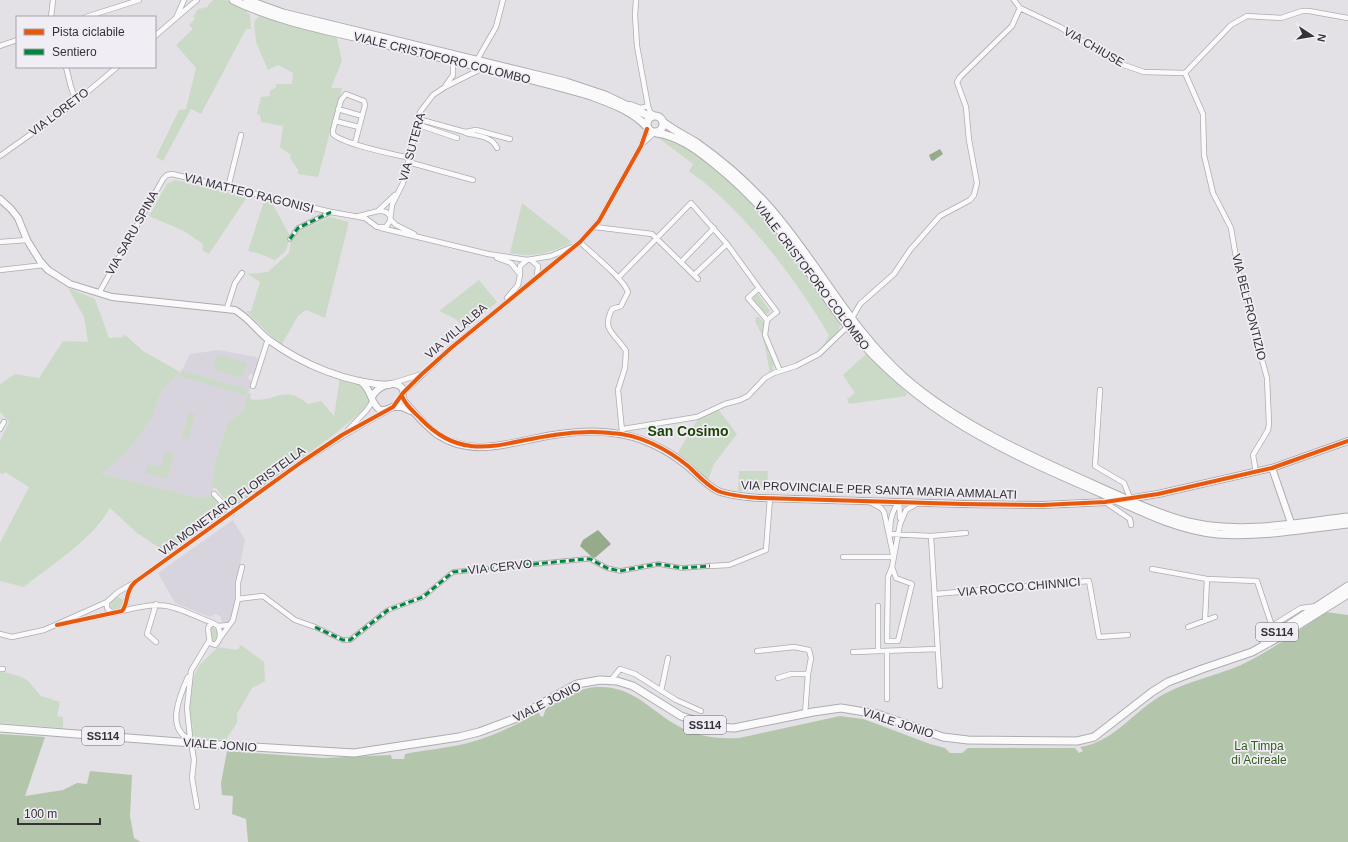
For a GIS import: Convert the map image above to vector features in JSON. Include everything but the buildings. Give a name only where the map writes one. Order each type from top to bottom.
[{"type":"main road","name":"VIALE CRISTOFORO COLOMBO","points":[[232,0],[249,8],[284,20],[484,68],[596,98],[637,118],[651,130],[677,138],[693,148],[720,169],[754,200],[780,231],[874,356],[899,380],[934,409],[972,432],[1091,489],[1163,521],[1191,530],[1218,534],[1250,534],[1346,524]]},
{"type":"main road","name":"VIALE CRISTOFORO COLOMBO","points":[[247,0],[283,13],[566,82],[605,95],[637,112],[650,112],[708,152],[744,181],[784,227],[849,323],[892,365],[938,404],[992,436],[1093,484],[1161,514],[1194,524],[1251,527],[1348,517]]},
{"type":"main road","points":[[650,112],[647,121],[651,130],[662,128],[663,122]]},
{"type":"main road","name":"VIALE JONIO","points":[[1202,668],[1261,642],[1348,586]]},
{"type":"main road","points":[[1305,621],[1348,590]]},
{"type":"main road","name":"VIALE JONIO","points":[[0,728],[205,744],[354,753],[445,740],[495,727],[514,719],[577,684],[600,680],[611,680],[634,686],[681,716],[716,727],[740,727],[840,708],[866,711],[928,733],[955,739],[1076,741],[1094,737],[1152,692],[1178,677],[1252,652],[1348,594]]},
{"type":"street","points":[[51,16],[53,0]]},
{"type":"street","points":[[89,16],[139,0]]},
{"type":"street","points":[[156,35],[196,0]]},
{"type":"street","points":[[477,60],[496,27],[503,0]]},
{"type":"street","points":[[636,0],[635,15],[637,46],[650,112]]},
{"type":"street","name":"VIA CHIUSE","points":[[1014,0],[1020,8],[1060,27],[1118,63],[1144,72],[1185,73]]},
{"type":"street","points":[[176,18],[183,1]]},
{"type":"street","points":[[580,242],[618,278],[626,287],[628,292],[621,306],[612,309],[608,317],[608,330],[615,336],[626,351],[625,368],[618,390],[622,432],[661,422],[697,417],[725,404],[748,396],[765,378],[796,366],[819,354],[849,323],[860,304],[894,274],[910,250],[940,216],[970,200],[974,195],[977,183],[969,140],[966,107],[958,88],[958,82],[960,77],[1012,26],[1020,8]]},
{"type":"street","points":[[1185,73],[1231,25],[1247,16],[1281,18],[1302,11],[1309,11],[1348,18]]},
{"type":"street","points":[[0,46],[16,40]]},
{"type":"street","points":[[445,87],[453,75],[453,61]]},
{"type":"street","points":[[66,68],[70,87],[76,101]]},
{"type":"street","name":"VIA LORETO","points":[[0,156],[76,101],[116,68]]},
{"type":"street","points":[[445,87],[484,68]]},
{"type":"street","name":"VIA BELFRONTIZIO","points":[[1185,73],[1202,114],[1206,163],[1213,193],[1231,228],[1239,275],[1254,321],[1259,349],[1267,378],[1269,424],[1268,430],[1253,455],[1256,472]]},
{"type":"street","name":"VIA SUTERA","points":[[390,218],[392,205],[403,183],[420,112],[433,95],[445,87]]},
{"type":"street","points":[[355,144],[365,104],[364,101],[346,94],[341,100],[333,134],[337,138],[355,144],[473,180]]},
{"type":"street","points":[[338,110],[362,116]]},
{"type":"street","points":[[418,119],[489,139],[495,143],[497,148]]},
{"type":"street","points":[[336,121],[359,127]]},
{"type":"street","points":[[416,124],[457,138]]},
{"type":"street","points":[[465,132],[476,130],[510,138]]},
{"type":"street","points":[[502,304],[580,242],[595,227],[651,130]]},
{"type":"street","points":[[641,146],[651,130]]},
{"type":"street","points":[[228,188],[241,135]]},
{"type":"street","name":"VIA MATTEO RAGONISI","points":[[167,175],[172,174],[331,212]]},
{"type":"street","name":"VIA SARU SPINA","points":[[99,293],[162,179],[167,175]]},
{"type":"street","points":[[374,224],[372,218],[398,193]]},
{"type":"street","points":[[0,200],[11,209],[18,218],[27,240],[44,266],[58,278],[70,284],[99,293],[128,299],[227,308],[244,315],[268,339],[288,353],[313,366],[357,379],[402,387],[403,395],[415,413]]},
{"type":"street","points":[[618,278],[691,202],[728,244],[777,312],[767,320],[765,335],[780,371]]},
{"type":"street","points":[[290,239],[298,228],[331,212],[365,218],[379,228],[419,236],[488,254],[529,260],[536,263],[539,268],[534,278],[527,280],[520,275],[511,263],[488,254]]},
{"type":"street","points":[[350,216],[386,212],[396,225],[419,236]]},
{"type":"street","points":[[379,228],[388,225],[390,218]]},
{"type":"street","points":[[595,227],[652,234],[696,277],[728,244]]},
{"type":"street","points":[[681,262],[714,228]]},
{"type":"street","points":[[0,242],[27,240]]},
{"type":"street","points":[[502,304],[518,285],[520,266],[529,260],[551,256],[575,246]]},
{"type":"street","points":[[0,270],[44,266]]},
{"type":"street","points":[[227,308],[235,283],[242,273]]},
{"type":"street","points":[[758,286],[748,298],[767,320]]},
{"type":"street","name":"VIA VILLALBA","points":[[403,395],[422,374],[502,304]]},
{"type":"street","points":[[253,386],[268,339]]},
{"type":"street","points":[[342,435],[366,411],[377,390],[422,374]]},
{"type":"street","points":[[357,379],[369,389],[380,410],[402,406],[415,413]]},
{"type":"street","points":[[1100,390],[1095,466],[1124,483],[1129,498],[1158,494],[1272,468],[1348,441]]},
{"type":"street","points":[[342,435],[391,408],[403,395]]},
{"type":"street","name":"VIA PROVINCIALE PER SANTA MARIA AMMALATI","points":[[415,413],[439,435],[454,442],[477,447],[500,446],[539,437],[575,432],[622,432],[665,450],[718,490],[743,496],[918,503],[1043,505],[1106,502]]},
{"type":"street","points":[[0,429],[4,422]]},
{"type":"street","name":"VIA MONETARIO FLORISTELLA","points":[[113,597],[134,584],[303,461],[342,435]]},
{"type":"street","points":[[1272,468],[1291,523],[1298,527],[1337,523],[1346,524]]},
{"type":"street","points":[[214,494],[232,513]]},
{"type":"street","name":"VIA CERVO","points":[[238,599],[262,596],[295,620],[315,627],[343,640],[350,640],[388,610],[423,597],[453,572],[586,559],[590,559],[607,568],[620,571],[658,564],[682,568],[729,565],[766,550],[770,498]]},
{"type":"street","points":[[867,501],[881,508],[884,512],[890,534]]},
{"type":"street","points":[[892,567],[896,578],[912,584],[898,641],[887,641],[888,577],[892,567],[900,524],[901,511],[899,502]]},
{"type":"street","points":[[893,557],[890,519],[892,511],[899,502]]},
{"type":"street","points":[[1106,502],[1130,518],[1131,525]]},
{"type":"street","points":[[900,524],[906,510],[918,503]]},
{"type":"street","points":[[1218,534],[1288,528],[1291,523]]},
{"type":"street","points":[[890,534],[931,536],[966,533]]},
{"type":"street","points":[[931,536],[940,686]]},
{"type":"street","points":[[843,558],[893,557]]},
{"type":"street","points":[[201,655],[215,645],[233,620],[238,599],[238,583],[242,567]]},
{"type":"street","points":[[1152,569],[1208,579],[1257,581],[1272,626],[1301,608],[1319,606]]},
{"type":"street","points":[[1205,620],[1208,579]]},
{"type":"street","name":"VIA ROCCO CHINNICI","points":[[934,594],[1089,581],[1099,637],[1128,635]]},
{"type":"street","points":[[122,611],[127,593],[134,584]]},
{"type":"street","points":[[0,634],[12,638],[31,634],[57,625],[107,602],[113,597],[119,596],[136,607]]},
{"type":"street","points":[[107,602],[107,608],[112,613]]},
{"type":"street","points":[[57,625],[136,607],[156,604],[174,607],[216,624],[229,625]]},
{"type":"street","points":[[156,604],[147,634],[156,642]]},
{"type":"street","points":[[878,606],[878,651]]},
{"type":"street","points":[[1188,627],[1215,617]]},
{"type":"street","points":[[199,618],[208,629],[209,641],[191,671],[180,697],[176,718],[177,726],[185,737],[205,744]]},
{"type":"street","points":[[208,629],[209,626],[216,624]]},
{"type":"street","points":[[216,624],[220,630],[220,638]]},
{"type":"street","points":[[209,641],[215,645]]},
{"type":"street","points":[[757,651],[794,646],[809,650],[811,658],[808,674],[805,714]]},
{"type":"street","points":[[854,652],[938,648]]},
{"type":"street","points":[[887,650],[887,699]]},
{"type":"street","points":[[661,691],[668,658]]},
{"type":"street","points":[[611,680],[616,672],[624,670],[635,674],[661,691],[701,711]]},
{"type":"street","points":[[190,737],[187,708],[191,671]]},
{"type":"street","points":[[778,678],[791,674],[808,674]]},
{"type":"street","points":[[192,748],[194,760],[192,778],[197,807]]},
{"type":"shaded area","points":[[213,0],[226,0],[247,10],[247,13],[250,14],[251,29],[246,29],[201,114],[191,109],[163,161],[156,157],[179,110],[186,109],[196,68],[176,45],[193,29],[189,25],[195,19],[193,16],[196,14],[195,12],[199,9],[208,7]]},
{"type":"shaded area","points":[[259,16],[337,38],[342,61],[331,88],[342,88],[318,177],[298,174],[298,170],[290,158],[291,155],[280,147],[283,126],[261,122],[260,115],[257,114],[261,97],[270,96],[270,91],[276,87],[276,84],[292,84],[293,73],[278,65],[268,70],[256,42],[254,22]]},
{"type":"shaded area","points":[[663,136],[691,151],[717,170],[752,205],[783,242],[840,322],[839,331],[822,349],[829,335],[784,268],[729,205],[689,171],[693,164],[657,137]]},
{"type":"shaded area","points":[[940,149],[943,154],[933,161],[931,160],[929,155]]},
{"type":"shaded area","points":[[175,180],[247,197],[209,254],[202,250],[203,244],[184,231],[149,216],[167,184]]},
{"type":"shaded area","points":[[264,201],[272,203],[290,236],[286,251],[275,260],[248,251]]},
{"type":"shaded area","points":[[522,203],[572,242],[542,254],[527,255],[510,253]]},
{"type":"shaded area","points":[[330,217],[349,222],[325,318],[306,310],[298,316],[282,344],[270,335],[246,311],[251,311],[260,282],[248,274],[268,272],[289,253],[291,240],[299,231]]},
{"type":"shaded area","points":[[479,280],[497,302],[465,330],[456,319],[439,311]]},
{"type":"shaded area","points":[[68,288],[95,299],[109,338],[123,337],[124,334],[143,351],[180,372],[161,392],[153,417],[135,442],[124,455],[101,474],[201,498],[212,495],[225,508],[226,511],[165,556],[158,547],[137,533],[110,508],[93,531],[71,551],[24,587],[0,581],[0,543],[29,487],[5,472],[3,474],[0,473],[0,441],[9,422],[0,412],[0,384],[15,374],[39,378],[63,341],[88,342],[84,317]]},
{"type":"shaded area","points":[[758,294],[770,311],[768,314],[763,313],[753,300],[754,296]]},
{"type":"shaded area","points":[[756,317],[759,317],[764,323],[763,334],[769,351],[767,352],[771,356],[773,365],[770,373],[763,337],[755,321]]},
{"type":"shaded area","points":[[219,350],[256,357],[259,360],[254,375],[250,374],[248,378],[252,382],[243,410],[228,424],[215,462],[212,495],[201,498],[100,474],[124,455],[135,442],[153,417],[161,392],[182,370],[190,354]]},
{"type":"shaded area","points":[[217,354],[247,363],[242,378],[213,369]]},
{"type":"shaded area","points":[[866,354],[907,393],[906,396],[849,404],[847,399],[855,393],[843,375]]},
{"type":"shaded area","points":[[183,371],[247,389],[245,395],[179,376]]},
{"type":"shaded area","points":[[340,378],[362,385],[370,399],[364,408],[350,421],[308,454],[233,506],[228,504],[216,488],[212,488],[215,462],[228,423],[243,410],[248,393],[251,394],[250,399],[258,400],[292,395],[308,404],[321,401],[334,416]]},
{"type":"shaded area","points":[[718,409],[737,434],[714,464],[708,480],[677,454],[698,419]]},
{"type":"shaded area","points":[[189,412],[195,414],[188,439],[182,438]]},
{"type":"shaded area","points":[[166,451],[174,454],[167,479],[145,473],[148,464],[161,467]]},
{"type":"shaded area","points":[[739,471],[768,471],[767,491],[738,491]]},
{"type":"shaded area","points":[[233,520],[245,540],[236,584],[236,606],[230,622],[226,623],[222,622],[220,616],[215,614],[210,617],[175,603],[158,573]]},
{"type":"shaded area","points":[[598,530],[611,544],[593,558],[580,546],[583,540]]},
{"type":"shaded area","points":[[117,597],[122,599],[124,604],[122,609],[117,611],[112,609],[110,604],[112,599]]},
{"type":"shaded area","points":[[213,627],[217,630],[217,638],[214,642],[212,640],[211,629]]},
{"type":"shaded area","points":[[241,645],[264,662],[265,681],[252,688],[237,714],[237,723],[227,738],[227,741],[196,737],[191,734],[190,728],[192,728],[193,725],[189,724],[189,710],[192,681],[198,668],[218,647],[237,650]]},
{"type":"shaded area","points":[[0,671],[22,677],[28,681],[41,696],[60,702],[57,716],[63,717],[63,728],[0,723]]},
{"type":"green space","name":"La Timpa di Acireale","points":[[1326,612],[1348,615],[1348,842],[248,842],[246,819],[232,814],[233,796],[222,795],[221,783],[227,751],[323,758],[391,755],[392,759],[404,759],[405,754],[460,745],[496,734],[539,712],[540,716],[543,717],[546,708],[577,692],[596,687],[609,687],[621,690],[641,700],[669,721],[680,727],[709,737],[739,738],[840,716],[863,719],[930,744],[945,748],[950,753],[962,753],[968,748],[1075,748],[1079,753],[1083,751],[1080,747],[1104,739],[1124,725],[1143,708],[1164,694],[1173,689],[1241,665],[1285,640]]},
{"type":"green space","points":[[0,734],[45,737],[25,796],[63,790],[77,783],[87,784],[90,771],[132,775],[130,816],[134,838],[141,842],[0,842]]},
{"type":"marked path","points":[[290,239],[298,228],[331,212]]},
{"type":"marked path","points":[[315,627],[343,640],[350,640],[388,610],[423,597],[453,572],[586,559],[590,559],[607,568],[620,571],[658,564],[682,568],[710,566]]},
{"type":"cycle path","points":[[57,625],[122,611],[129,590],[135,582],[303,461],[342,435],[393,407],[403,393],[451,348],[580,242],[599,221],[641,146],[647,129]]},
{"type":"cycle path","points":[[402,396],[407,405],[437,433],[468,446],[500,445],[568,433],[597,432],[621,434],[642,439],[662,448],[688,466],[702,480],[718,491],[744,497],[760,498],[1043,505],[1105,502],[1158,494],[1272,468],[1348,441]]},
{"type":"district","name":"San Cosimo","points":[[688,431]]}]
